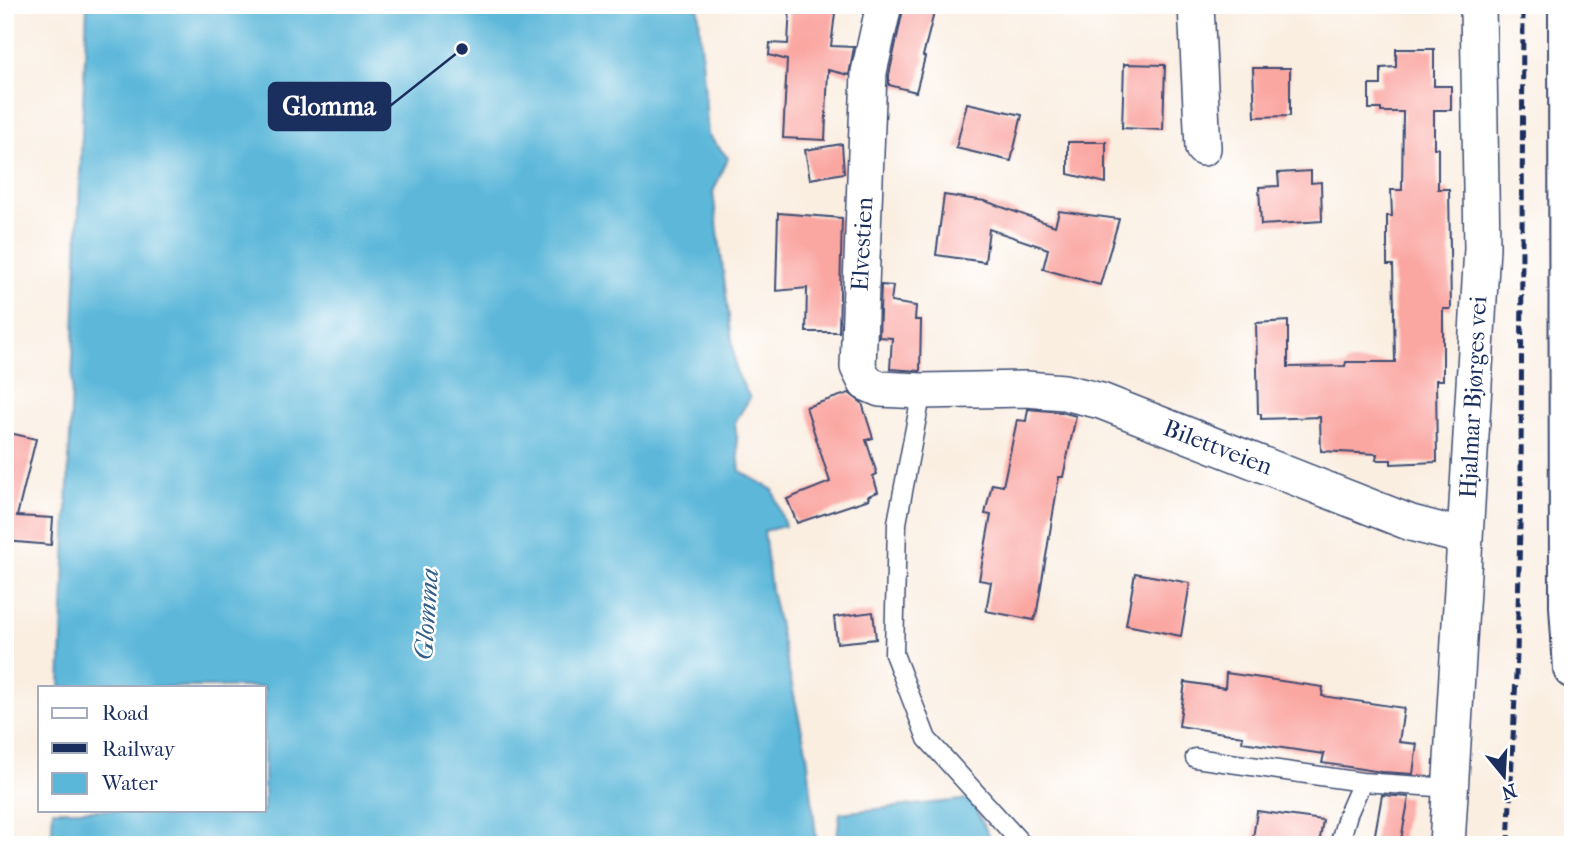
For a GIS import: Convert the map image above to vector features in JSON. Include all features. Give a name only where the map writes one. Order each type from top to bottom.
[{"type":"street","name":"Elvestien","points":[[884,5],[869,72],[858,367],[866,383],[880,389],[964,389]]},
{"type":"street","points":[[1196,5],[1203,148]]},
{"type":"street","name":"Hjalmar Bjørges vei","points":[[1447,845],[1482,248],[1478,5]]},
{"type":"street","points":[[1568,5],[1569,606],[1573,669]]},
{"type":"street","name":"Bilettveien","points":[[964,389],[1064,392],[1101,401],[1411,523],[1465,537]]},
{"type":"lane","points":[[922,391],[897,523],[894,654],[927,739],[1023,845]]},
{"type":"lane","points":[[1195,758],[1362,782],[1451,788]]},
{"type":"lane","points":[[1339,845],[1348,814],[1362,782]]},
{"type":"water","points":[[87,5],[698,5],[708,135],[728,158],[713,192],[736,371],[750,398],[735,422],[740,471],[773,490],[785,526],[764,531],[771,590],[807,754],[817,845],[51,845],[53,812],[266,812],[266,686],[60,686]]},
{"type":"water","points":[[970,799],[994,845],[836,845],[840,813]]},
{"type":"building","points":[[790,5],[836,5],[831,46],[854,47],[849,75],[828,70],[825,140],[783,138],[787,60],[769,55],[770,43],[788,44]]},
{"type":"building","points":[[904,5],[936,5],[916,92],[889,85]]},
{"type":"building","points":[[1396,49],[1434,49],[1434,86],[1451,86],[1451,110],[1434,110],[1434,148],[1438,148],[1438,189],[1449,189],[1451,309],[1443,309],[1443,380],[1436,380],[1437,462],[1391,464],[1391,460],[1376,460],[1377,454],[1321,451],[1320,417],[1261,419],[1261,414],[1258,414],[1256,323],[1288,321],[1288,367],[1345,366],[1346,362],[1395,362],[1393,265],[1387,265],[1387,216],[1392,216],[1391,190],[1402,190],[1403,112],[1369,109],[1369,85],[1381,85],[1381,68],[1396,67]]},
{"type":"building","points":[[1124,64],[1165,65],[1163,130],[1122,128]]},
{"type":"building","points":[[1253,68],[1290,68],[1290,116],[1255,117]]},
{"type":"building","points":[[967,103],[1022,115],[1011,161],[956,148]]},
{"type":"building","points":[[1068,142],[1106,142],[1106,183],[1068,174]]},
{"type":"building","points":[[842,144],[844,173],[810,179],[805,150]]},
{"type":"building","points":[[1311,171],[1311,183],[1321,182],[1322,221],[1261,225],[1259,187],[1279,186],[1278,173]]},
{"type":"building","points":[[944,195],[985,201],[1055,226],[1059,211],[1119,219],[1100,285],[1043,269],[1048,249],[989,229],[985,262],[936,255]]},
{"type":"building","points":[[778,213],[842,218],[839,332],[806,332],[807,288],[776,291]]},
{"type":"building","points":[[881,285],[893,286],[891,302],[916,306],[915,320],[921,320],[920,371],[890,369],[892,338],[879,337]]},
{"type":"building","points":[[849,393],[862,403],[873,438],[866,440],[877,474],[873,476],[878,492],[868,496],[869,499],[797,523],[787,499],[830,482],[806,407]]},
{"type":"building","points":[[1028,409],[1076,416],[1063,477],[1059,477],[1034,620],[986,611],[991,582],[979,580],[991,515],[985,514],[992,484],[1003,486],[1017,420],[1026,421]]},
{"type":"building","points":[[5,432],[36,439],[17,516],[53,518],[51,545],[5,541]]},
{"type":"building","points":[[1135,573],[1190,583],[1181,636],[1126,625]]},
{"type":"building","points":[[873,612],[876,639],[837,643],[834,617]]},
{"type":"building","points":[[1226,673],[1323,687],[1322,696],[1404,708],[1399,742],[1417,744],[1413,774],[1322,763],[1324,754],[1242,742],[1243,736],[1179,726],[1185,682],[1225,688]]},
{"type":"building","points":[[1382,795],[1409,797],[1400,845],[1373,845]]},
{"type":"building","points":[[1257,811],[1323,820],[1319,845],[1252,845]]},
{"type":"railway","points":[[1508,845],[1517,654],[1521,482],[1523,5]]},
{"type":"place","name":"Glomma","points":[[462,49]]}]
